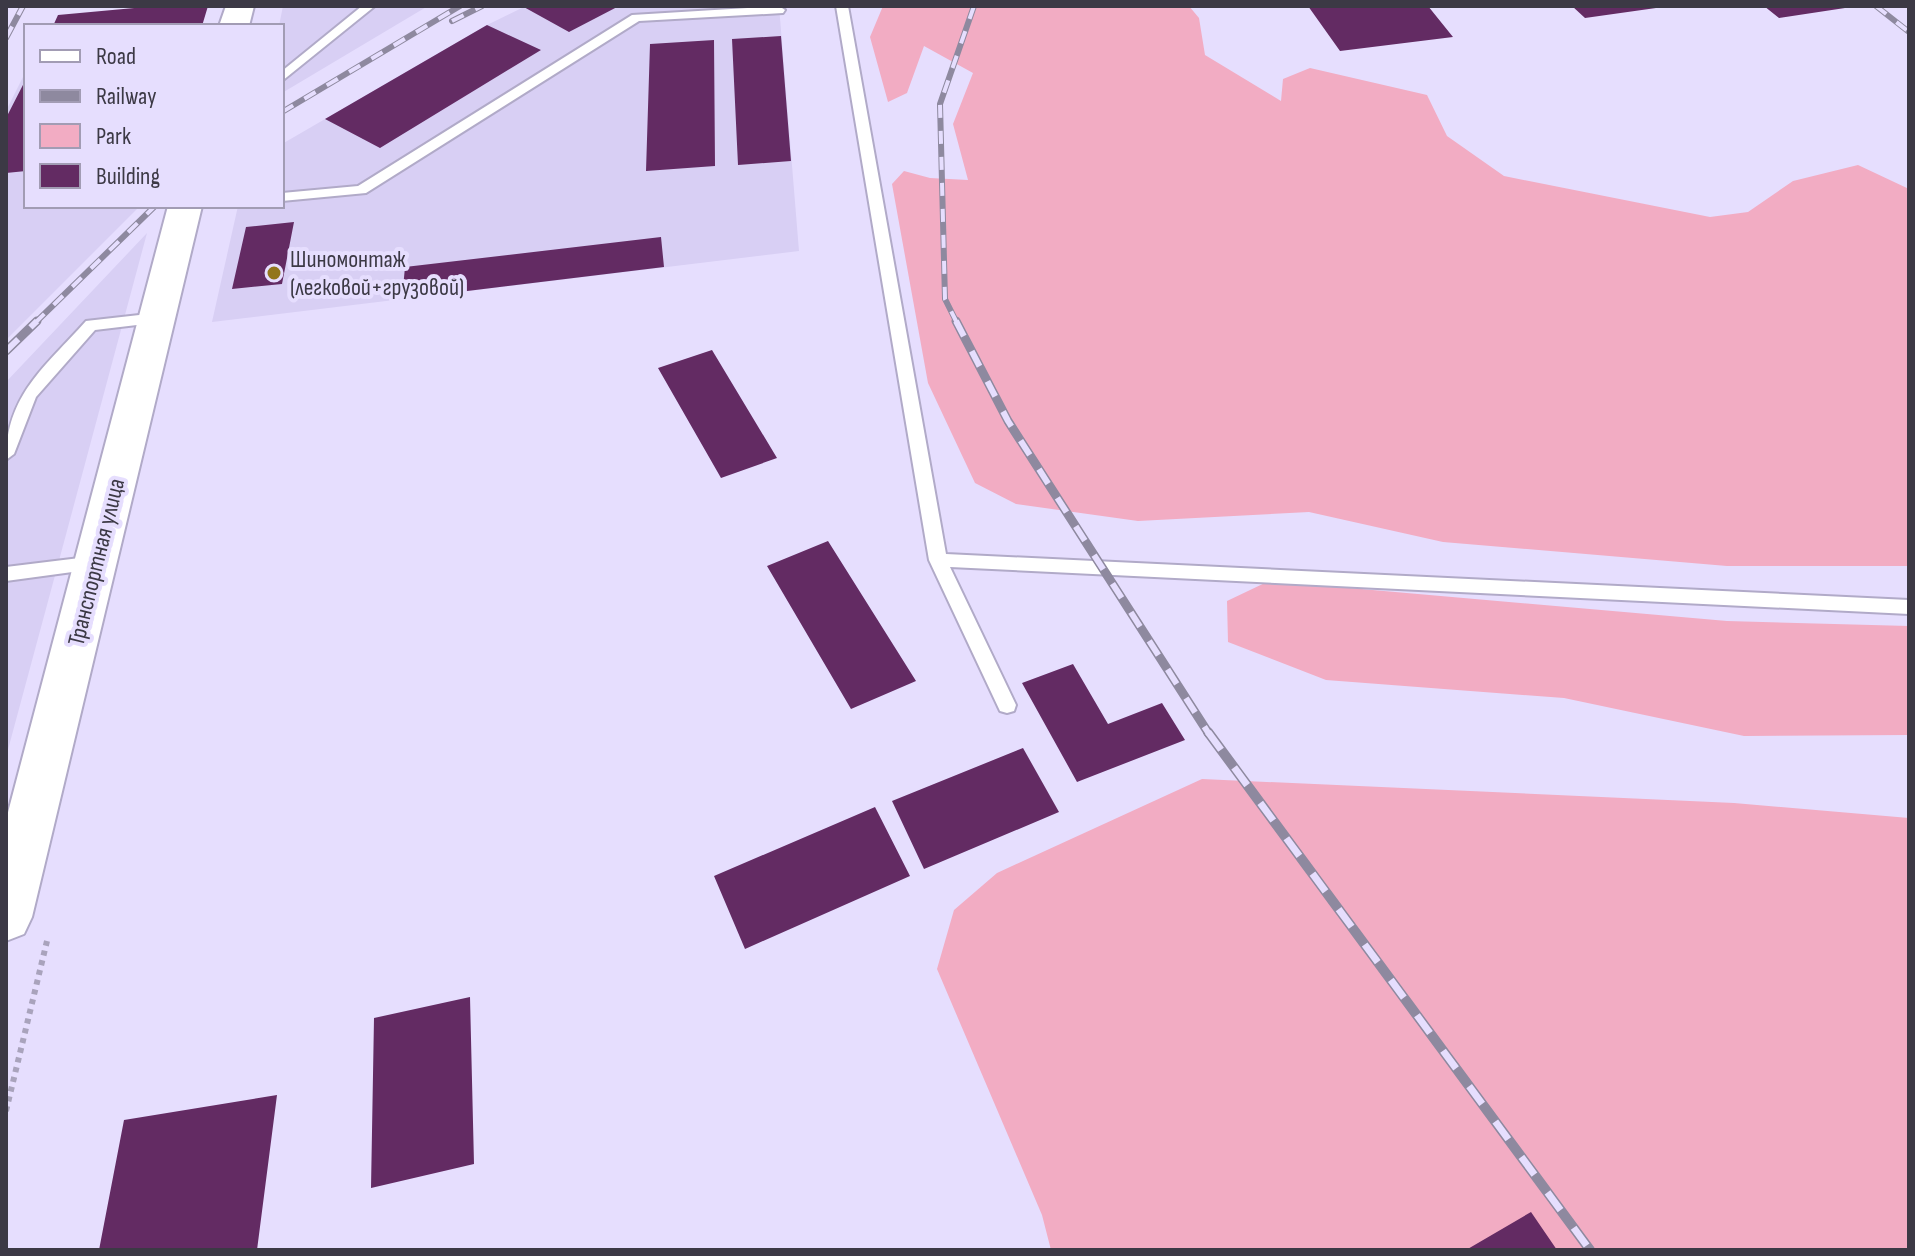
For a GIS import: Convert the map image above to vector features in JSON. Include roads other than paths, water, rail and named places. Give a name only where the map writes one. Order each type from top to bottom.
[{"type":"street","name":"Транспортная улица","points":[[6,917],[184,208]]},
{"type":"lane","points":[[284,75],[369,6]]},
{"type":"lane","points":[[842,6],[938,560],[1007,705]]},
{"type":"lane","points":[[284,197],[361,190],[636,18],[779,10]]},
{"type":"lane","points":[[6,454],[29,395],[91,325],[157,318]]},
{"type":"lane","points":[[938,560],[1909,607]]},
{"type":"lane","points":[[6,574],[96,563]]},
{"type":"railway","points":[[6,38],[23,6]]},
{"type":"railway","points":[[284,111],[460,6]]},
{"type":"railway","points":[[452,21],[482,6]]},
{"type":"railway","points":[[956,321],[945,299],[940,104],[974,6]]},
{"type":"railway","points":[[1876,6],[1909,32]]},
{"type":"railway","points":[[35,323],[153,208]]},
{"type":"railway","points":[[6,351],[37,321]]},
{"type":"railway","points":[[956,321],[1008,421],[1209,734]]},
{"type":"railway","points":[[1208,732],[1590,1250]]},
{"type":"place","name":"Шиномонтаж (легковой+грузовой)","points":[[274,273]]}]
